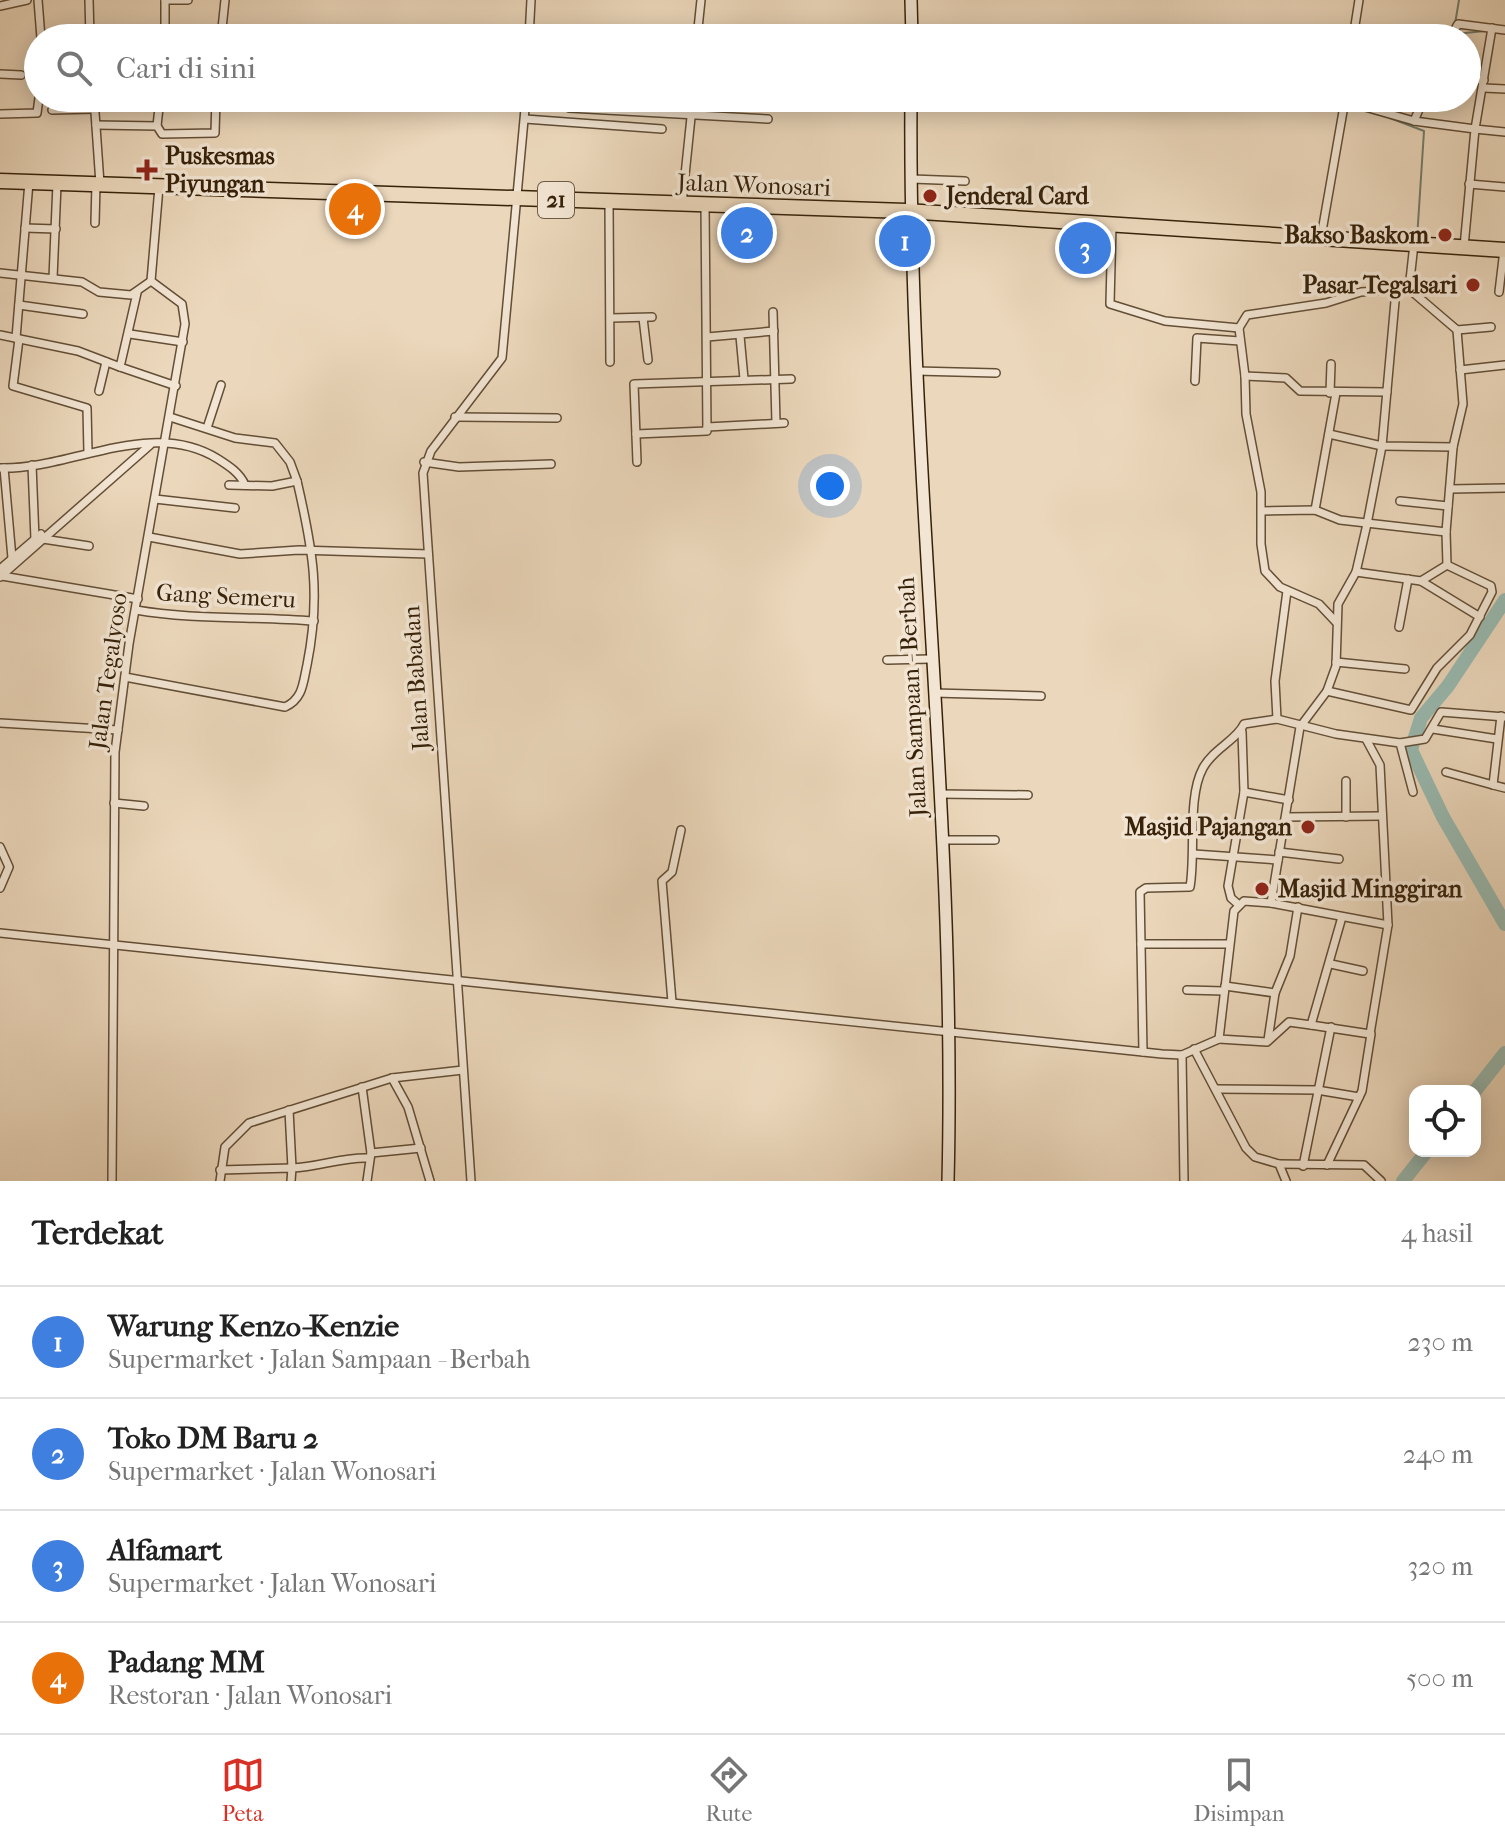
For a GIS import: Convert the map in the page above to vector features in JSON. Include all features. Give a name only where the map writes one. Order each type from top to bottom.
[{"type":"highway","name":"Jalan Wonosari","points":[[0,181],[911,211],[1504,250]]},
{"type":"main road","points":[[911,0],[912,24]]},
{"type":"main road","name":"Jalan Sampaan - Berbah","points":[[911,112],[916,371],[950,1031],[948,1181]]},
{"type":"street","points":[[0,6],[27,0]]},
{"type":"street","points":[[38,0],[40,24]]},
{"type":"street","points":[[89,0],[90,24]]},
{"type":"street","points":[[165,24],[165,0],[188,0]]},
{"type":"street","points":[[222,24],[225,0]]},
{"type":"street","points":[[530,24],[531,0]]},
{"type":"street","points":[[698,24],[701,0]]},
{"type":"street","points":[[1355,24],[1359,0]]},
{"type":"street","points":[[1481,27],[1505,30]]},
{"type":"street","points":[[1481,99],[1492,28]]},
{"type":"street","points":[[0,74],[21,75]]},
{"type":"street","points":[[1481,83],[1505,89]]},
{"type":"street","points":[[0,114],[39,112]]},
{"type":"street","points":[[95,112],[98,185],[95,223]]},
{"type":"street","points":[[158,112],[157,126],[162,134],[215,133],[216,112]]},
{"type":"street","points":[[525,112],[502,358],[424,462],[459,467],[551,464]]},
{"type":"street","points":[[634,131],[637,112],[768,119]]},
{"type":"street","points":[[682,204],[692,112]]},
{"type":"street","points":[[1321,237],[1343,112]]},
{"type":"street","points":[[1384,112],[1416,122],[1505,132]]},
{"type":"street","points":[[1416,122],[1419,112]]},
{"type":"street","points":[[1464,247],[1478,112]]},
{"type":"street","points":[[525,119],[634,131],[662,129]]},
{"type":"street","points":[[96,125],[157,126]]},
{"type":"street","points":[[912,179],[965,181]]},
{"type":"street","points":[[29,182],[13,386],[87,408],[88,453]]},
{"type":"street","points":[[53,278],[57,184]]},
{"type":"street","points":[[1469,184],[1505,187]]},
{"type":"street","points":[[120,367],[130,334],[129,317],[137,293],[151,281],[159,187]]},
{"type":"street","points":[[609,202],[610,362]]},
{"type":"street","points":[[636,434],[707,431],[705,205]]},
{"type":"street","points":[[1112,223],[1110,304],[1165,321],[1239,328]]},
{"type":"street","points":[[25,228],[56,229]]},
{"type":"street","points":[[1409,289],[1416,244]]},
{"type":"street","points":[[1499,292],[1504,250]]},
{"type":"street","points":[[0,273],[82,282],[99,292],[137,293]]},
{"type":"street","name":"Jalan Tegalyoso","points":[[112,1181],[114,803],[118,730],[176,386],[185,312],[182,304],[151,281]]},
{"type":"street","points":[[1336,622],[1319,604],[1287,591],[1265,571],[1261,553],[1262,511],[1246,414],[1239,328],[1247,315],[1254,311],[1303,307],[1361,292],[1409,289],[1457,330],[1463,404],[1453,447],[1452,489],[1446,532],[1447,565]]},
{"type":"street","points":[[1271,903],[1300,727],[1327,691],[1336,662],[1336,622],[1341,595],[1356,572],[1367,524],[1382,446],[1396,290]]},
{"type":"street","points":[[19,305],[83,314]]},
{"type":"street","points":[[707,427],[780,423],[774,379],[773,312]]},
{"type":"street","points":[[611,318],[647,318],[648,360]]},
{"type":"street","points":[[1457,330],[1491,327]]},
{"type":"street","points":[[707,337],[774,331]]},
{"type":"street","points":[[130,334],[183,342]]},
{"type":"street","points":[[0,335],[78,351],[176,386]]},
{"type":"street","points":[[740,336],[744,379]]},
{"type":"street","points":[[1195,381],[1197,338],[1240,341]]},
{"type":"street","points":[[99,391],[106,362]]},
{"type":"street","points":[[1315,510],[1329,434],[1333,393],[1331,364]]},
{"type":"street","points":[[1460,370],[1505,365]]},
{"type":"street","points":[[916,371],[996,373]]},
{"type":"street","points":[[1245,376],[1286,378],[1294,390],[1387,392]]},
{"type":"street","points":[[637,462],[634,384],[791,379]]},
{"type":"street","points":[[207,428],[221,385]]},
{"type":"street","points":[[125,677],[285,707],[295,702],[302,690],[314,621],[317,587],[312,550],[290,462],[275,443],[235,438],[170,417]]},
{"type":"street","points":[[455,417],[557,418]]},
{"type":"street","points":[[1329,434],[1382,446],[1453,447]]},
{"type":"street","points":[[12,558],[2,468],[165,441],[215,456],[235,471],[245,485]]},
{"type":"street","points":[[0,574],[147,445]]},
{"type":"street","name":"Jalan Babadan","points":[[424,462],[471,1181]]},
{"type":"street","points":[[32,465],[39,539]]},
{"type":"street","points":[[229,485],[272,486],[297,481]]},
{"type":"street","points":[[1452,489],[1505,488]]},
{"type":"street","points":[[155,499],[235,508]]},
{"type":"street","points":[[1400,501],[1448,506]]},
{"type":"street","points":[[1262,511],[1315,510],[1367,524],[1446,532]]},
{"type":"street","points":[[149,537],[240,554],[312,550],[428,554]]},
{"type":"street","points":[[0,574],[12,558],[39,539],[89,546]]},
{"type":"street","points":[[1421,581],[1447,565]]},
{"type":"street","points":[[1327,691],[1411,710],[1423,687],[1470,635],[1492,592],[1491,586],[1447,565]]},
{"type":"street","points":[[1356,572],[1421,581],[1480,617]]},
{"type":"street","points":[[0,574],[138,599]]},
{"type":"street","points":[[1399,627],[1408,579]]},
{"type":"street","points":[[1277,719],[1275,681],[1287,591]]},
{"type":"street","name":"Gang Semeru","points":[[136,610],[183,618],[261,617],[314,621]]},
{"type":"street","points":[[887,660],[930,659]]},
{"type":"street","points":[[1336,662],[1405,669]]},
{"type":"street","points":[[934,693],[1041,696]]},
{"type":"street","points":[[1239,905],[1231,898],[1228,886],[1244,792],[1242,726],[1249,722],[1277,719],[1300,727],[1366,739],[1417,743],[1433,729],[1441,712],[1503,717],[1497,739],[1493,785]]},
{"type":"street","points":[[0,723],[118,730]]},
{"type":"street","points":[[1433,729],[1497,739]]},
{"type":"street","points":[[1143,1052],[1140,892],[1146,888],[1190,887],[1201,771],[1216,750],[1242,732]]},
{"type":"street","points":[[1327,1165],[1359,1097],[1388,925],[1379,759],[1366,739]]},
{"type":"street","points":[[1402,743],[1413,792]]},
{"type":"street","points":[[1446,772],[1505,788]]},
{"type":"street","points":[[1346,781],[1346,817]]},
{"type":"street","points":[[1244,792],[1289,800]]},
{"type":"street","points":[[939,794],[1028,795]]},
{"type":"street","points":[[114,803],[144,806]]},
{"type":"street","points":[[1286,817],[1381,816]]},
{"type":"street","points":[[672,1002],[662,881],[672,872],[681,830]]},
{"type":"street","points":[[942,840],[995,840]]},
{"type":"street","points":[[0,847],[9,867],[1,884]]},
{"type":"street","points":[[1194,854],[1232,858],[1279,856],[1339,859]]},
{"type":"street","points":[[1219,1039],[1234,911],[1244,901],[1298,907],[1388,925]]},
{"type":"street","points":[[1267,1042],[1275,993],[1290,956],[1298,907]]},
{"type":"street","points":[[1311,1025],[1342,917]]},
{"type":"street","points":[[0,933],[1182,1055],[1219,1039],[1267,1042],[1289,1022],[1371,1034]]},
{"type":"street","points":[[1141,944],[1229,944]]},
{"type":"street","points":[[1331,964],[1363,971]]},
{"type":"street","points":[[1187,990],[1225,988],[1275,993]]},
{"type":"street","points":[[1303,1166],[1331,1027]]},
{"type":"street","points":[[1194,1049],[1250,1153],[1279,1164],[1364,1165],[1373,1170],[1381,1181]]},
{"type":"street","points":[[1182,1055],[1184,1181]]},
{"type":"street","points":[[220,1181],[220,1170],[232,1137],[249,1123],[392,1078],[463,1070]]},
{"type":"street","points":[[392,1078],[401,1090],[430,1181]]},
{"type":"street","points":[[362,1087],[370,1156],[367,1181]]},
{"type":"street","points":[[1216,1089],[1317,1090],[1359,1097]]},
{"type":"street","points":[[289,1110],[291,1181]]},
{"type":"street","points":[[220,1170],[329,1165],[347,1158],[421,1148]]},
{"type":"street","points":[[1279,1164],[1286,1181]]},
{"type":"waterway","points":[[1455,24],[1459,0]]},
{"type":"waterway","points":[[1481,31],[1485,31]]},
{"type":"waterway","points":[[1390,118],[1424,131],[1417,239]]},
{"type":"waterway","points":[[1505,600],[1448,686],[1421,718],[1411,750],[1443,817],[1505,924]]},
{"type":"waterway","points":[[1480,1085],[1505,1053]]},
{"type":"waterway","points":[[1403,1181],[1422,1157]]},
{"type":"place","name":"Puskesmas Piyungan","points":[[147,170]]},
{"type":"place","name":"Jenderal Card","points":[[930,196]]},
{"type":"place","name":"Padang MM","points":[[355,209]]},
{"type":"place","name":"Toko DM Baru 2","points":[[747,233]]},
{"type":"place","name":"Bakso Baskom","points":[[1445,235]]},
{"type":"place","name":"Warung Kenzo-Kenzie","points":[[905,241]]},
{"type":"place","name":"Alfamart","points":[[1085,248]]},
{"type":"place","name":"Pasar Tegalsari","points":[[1473,285]]},
{"type":"place","name":"Masjid Pajangan","points":[[1308,827]]},
{"type":"place","name":"Masjid Minggiran","points":[[1262,889]]}]
